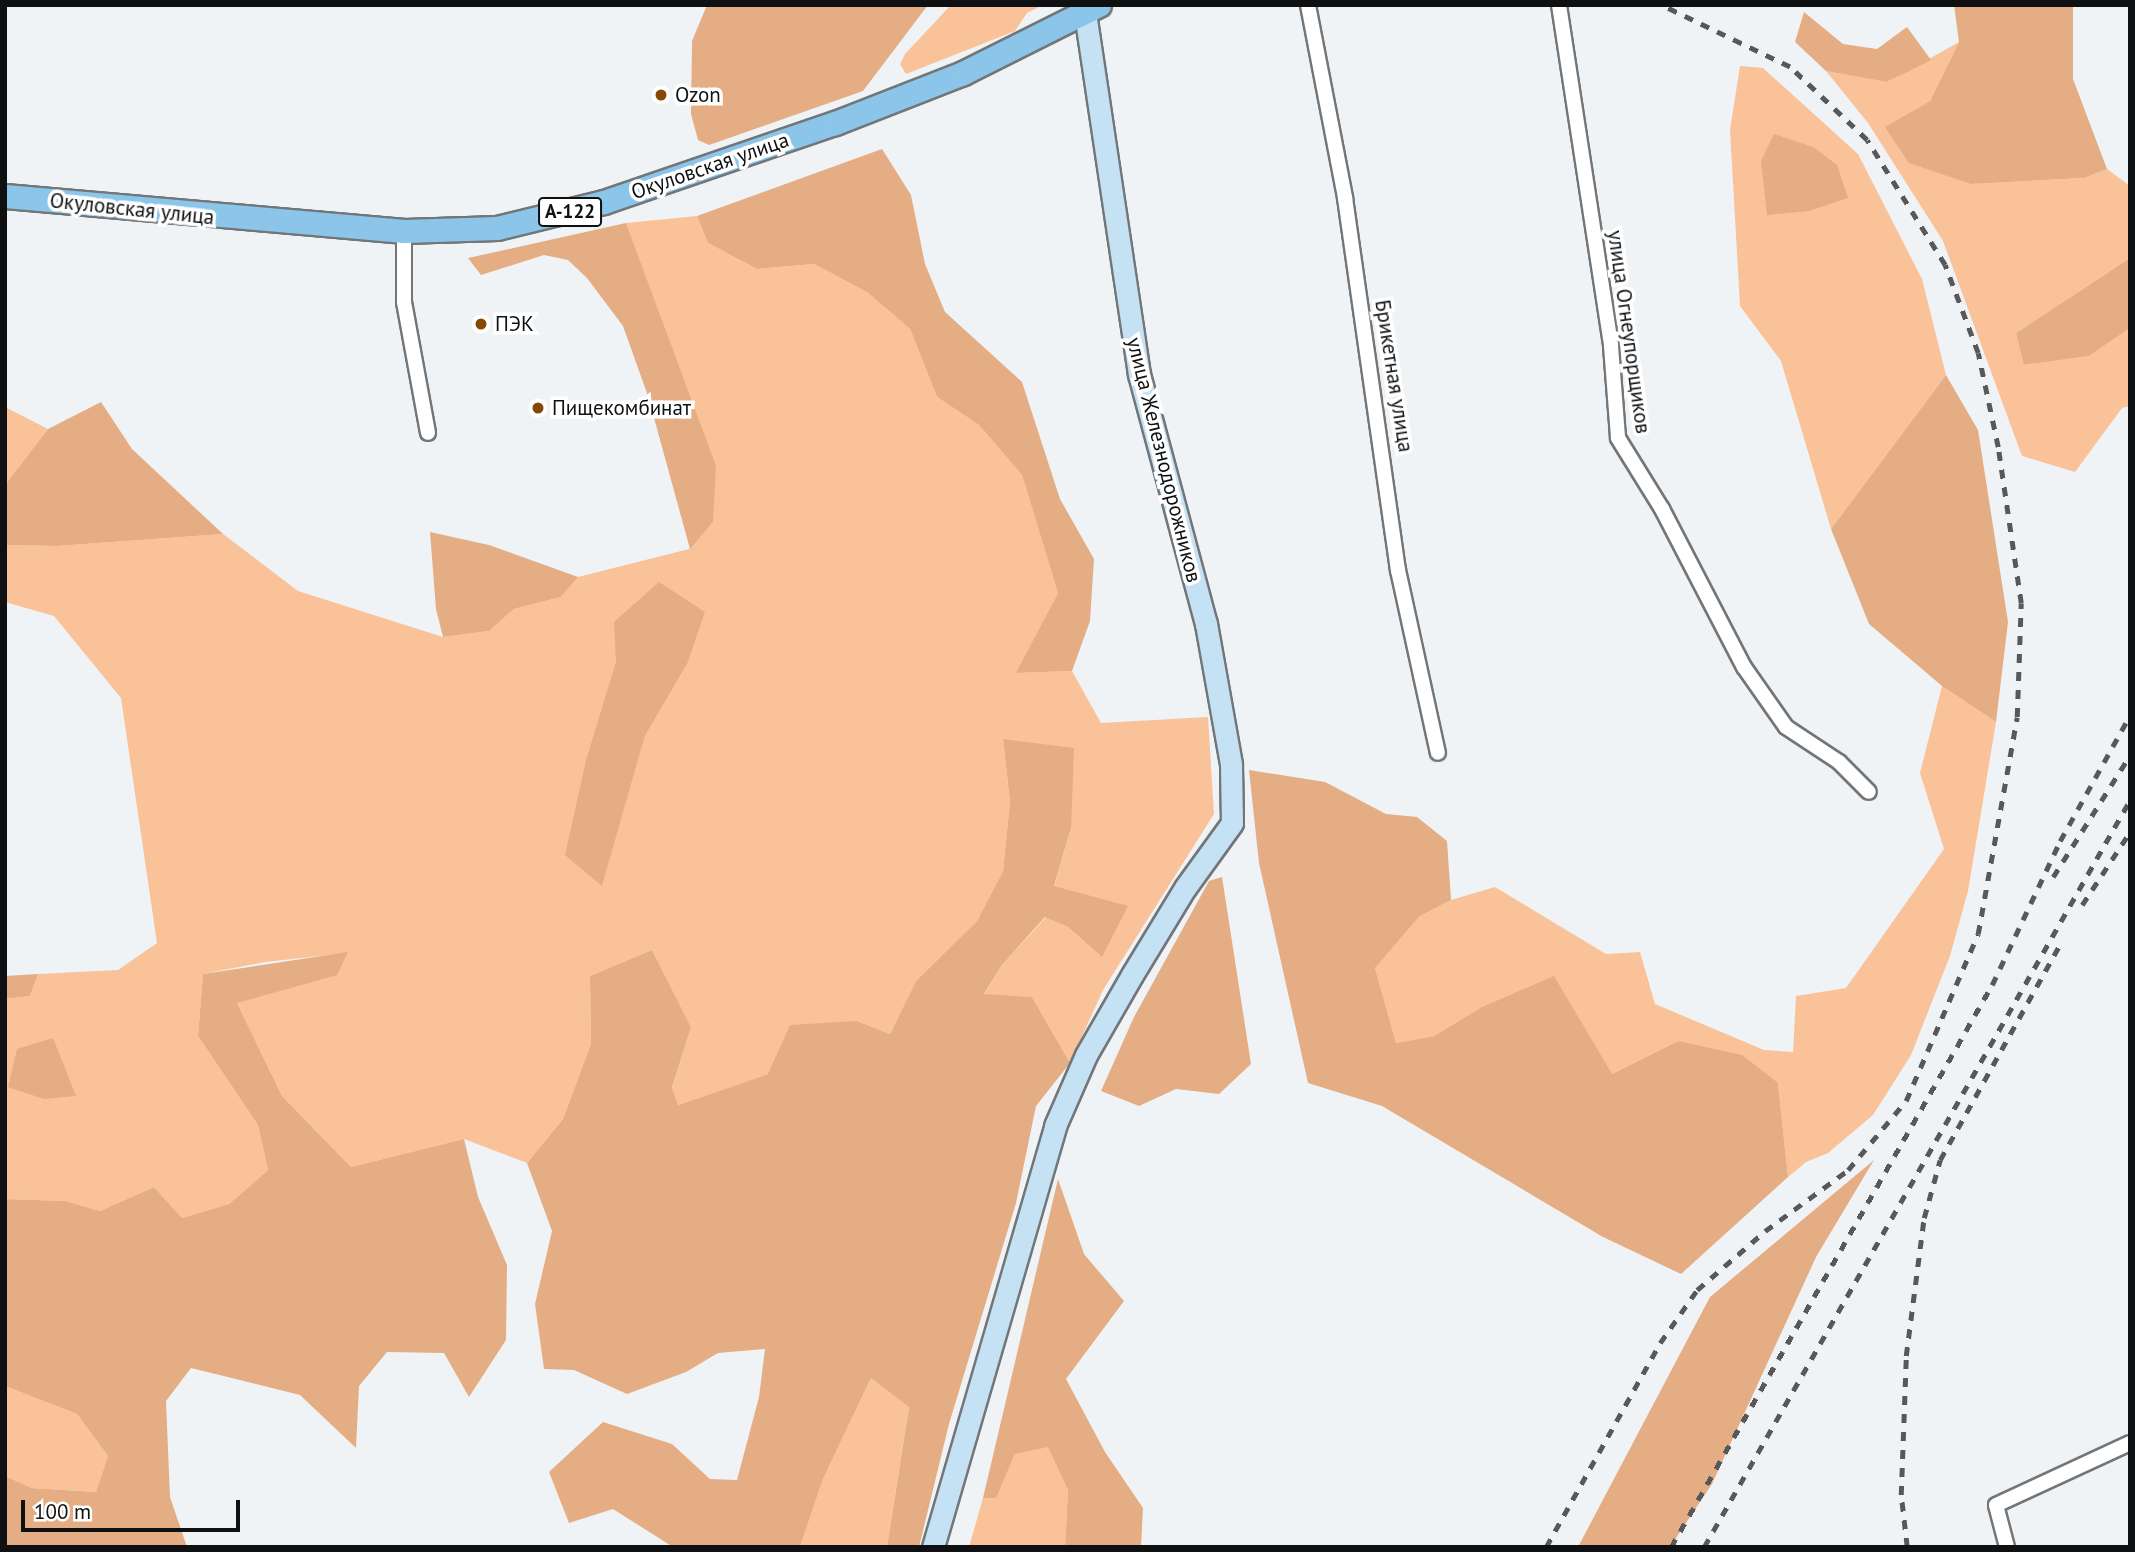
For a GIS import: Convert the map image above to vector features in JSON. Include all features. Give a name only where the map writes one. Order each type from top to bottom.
[{"type":"main road","name":"Окуловская улица","points":[[5,197],[404,232],[497,228],[604,202],[937,83],[1092,9]]},
{"type":"street","name":"Брикетная улица","points":[[1308,5],[1345,198],[1398,570],[1438,753]]},
{"type":"street","name":"улица Огнеупорщиков","points":[[1559,5],[1611,346],[1619,438],[1751,677],[1786,727],[1839,762],[1868,792]]},
{"type":"street","name":"улица Железнодорожников","points":[[933,1547],[1055,1126],[1086,1055],[1132,975],[1185,888],[1232,823],[1231,764],[1206,624],[1139,374],[1092,9]]},
{"type":"street","points":[[404,232],[404,302],[428,433]]},
{"type":"street","points":[[2007,1547],[1996,1505],[2130,1443]]},
{"type":"shaded area","points":[[707,5],[928,5],[863,91],[709,145],[698,140],[691,114],[692,41]]},
{"type":"shaded area","points":[[951,5],[1043,5],[1027,13],[1015,31],[906,74],[900,64],[905,54]]},
{"type":"shaded area","points":[[1954,5],[2073,5],[2073,79],[2107,169],[2084,178],[1971,184],[1909,163],[1885,127],[1930,101],[1959,42]]},
{"type":"shaded area","points":[[1804,12],[1843,44],[1877,49],[1907,27],[1931,60],[1887,82],[1826,71],[1795,42]]},
{"type":"shaded area","points":[[1959,42],[1930,101],[1886,127],[1971,184],[2084,178],[2107,169],[2130,186],[2130,258],[2016,333],[2025,365],[2089,356],[2130,328],[2130,406],[2122,408],[2075,472],[2022,456],[1943,241],[1868,123],[1826,71],[1888,82]]},
{"type":"shaded area","points":[[1740,66],[1763,68],[1858,154],[1922,279],[1946,375],[1831,529],[1781,361],[1740,306],[1730,130]]},
{"type":"shaded area","points":[[1774,134],[1813,147],[1837,165],[1848,198],[1809,211],[1767,215],[1761,161]]},
{"type":"shaded area","points":[[882,149],[911,195],[925,264],[945,312],[1022,382],[1060,499],[1094,559],[1090,621],[1072,671],[1016,673],[1058,593],[1022,475],[979,425],[937,397],[910,329],[867,292],[814,264],[757,269],[708,243],[697,216]]},
{"type":"shaded area","points":[[697,216],[708,243],[757,269],[814,264],[867,292],[910,329],[937,397],[979,425],[1022,475],[1058,593],[1017,673],[1072,671],[1101,723],[1208,717],[1214,814],[1103,990],[1070,1063],[1032,997],[984,995],[1002,965],[1046,917],[1068,927],[1102,957],[1054,887],[1071,828],[1003,739],[1010,802],[1003,871],[977,921],[916,981],[890,1034],[857,1021],[768,1074],[678,1105],[672,1089],[691,1027],[652,950],[590,976],[591,1044],[563,1119],[527,1163],[464,1139],[351,1167],[282,1096],[237,1003],[283,989],[348,953],[265,962],[203,974],[198,1036],[258,1125],[268,1170],[229,1204],[182,1218],[154,1187],[100,1211],[65,1201],[5,1199],[5,999],[30,996],[38,974],[118,970],[157,943],[121,698],[54,616],[5,602],[5,545],[57,546],[223,534],[298,591],[443,637],[489,631],[514,609],[561,597],[578,577],[689,549],[713,522],[715,466],[626,223]],"holes":[[[616,661],[687,664],[645,736],[602,885],[587,756]]]},
{"type":"shaded area","points":[[626,223],[716,466],[713,522],[690,549],[648,396],[623,326],[587,278],[568,260],[544,255],[481,275],[468,258]]},
{"type":"shaded area","points":[[2130,258],[2130,328],[2089,356],[2024,365],[2016,333]]},
{"type":"shaded area","points":[[1946,375],[1978,430],[2008,622],[1996,722],[1942,686],[1869,624],[1831,529]]},
{"type":"shaded area","points":[[101,402],[132,449],[223,534],[57,546],[5,545],[5,485],[48,429]]},
{"type":"shaded area","points":[[5,407],[48,429],[5,485]]},
{"type":"shaded area","points":[[430,532],[489,545],[578,577],[561,597],[514,609],[489,631],[443,637],[436,609]]},
{"type":"shaded area","points":[[659,582],[705,612],[687,664],[645,736],[602,886],[565,855],[587,756],[616,661],[614,622]]},
{"type":"shaded area","points":[[1942,686],[1996,722],[1968,891],[1950,956],[1911,1055],[1873,1115],[1828,1153],[1806,1162],[1788,1177],[1778,1083],[1678,1041],[1612,1074],[1480,1008],[1434,1036],[1396,1043],[1375,968],[1420,916],[1451,900],[1495,887],[1606,954],[1640,952],[1655,1004],[1764,1050],[1793,1052],[1796,996],[1846,988],[1944,849],[1920,773]]},
{"type":"shaded area","points":[[1003,739],[1074,748],[1071,828],[1054,886],[1128,906],[1102,957],[1068,927],[1045,917],[1002,965],[984,994],[1032,997],[1070,1063],[1036,1106],[1016,1203],[949,1424],[919,1547],[887,1547],[909,1407],[871,1378],[823,1479],[800,1547],[673,1547],[613,1509],[569,1523],[549,1472],[603,1422],[672,1444],[710,1479],[737,1480],[759,1397],[765,1349],[718,1353],[686,1372],[627,1394],[574,1370],[544,1369],[535,1304],[552,1231],[527,1163],[563,1119],[591,1044],[590,976],[652,950],[691,1027],[672,1088],[678,1105],[768,1074],[790,1025],[857,1021],[890,1034],[916,981],[977,921],[1003,871],[1010,802]]},
{"type":"shaded area","points":[[1249,770],[1325,782],[1386,814],[1417,817],[1447,841],[1451,900],[1420,916],[1375,968],[1396,1043],[1434,1036],[1480,1008],[1554,976],[1612,1074],[1678,1041],[1742,1055],[1778,1083],[1788,1177],[1681,1274],[1603,1237],[1382,1106],[1308,1083],[1259,863]]},
{"type":"shaded area","points":[[1222,877],[1251,1064],[1219,1094],[1176,1089],[1139,1106],[1101,1091],[1134,1017],[1209,881]]},
{"type":"shaded area","points":[[348,952],[337,975],[237,1003],[282,1096],[351,1167],[464,1139],[478,1197],[507,1265],[506,1340],[469,1397],[444,1353],[387,1352],[359,1386],[356,1448],[300,1395],[191,1368],[166,1401],[170,1497],[187,1547],[5,1547],[5,1476],[31,1488],[96,1492],[108,1456],[77,1414],[5,1386],[5,1199],[65,1201],[100,1211],[154,1187],[182,1218],[229,1204],[268,1170],[258,1125],[198,1036],[203,974]]},
{"type":"shaded area","points":[[38,974],[30,996],[5,999],[5,976]]},
{"type":"shaded area","points":[[53,1038],[76,1096],[44,1099],[8,1087],[17,1049]]},
{"type":"shaded area","points":[[1874,1160],[1816,1257],[1712,1484],[1670,1547],[1578,1547],[1710,1297]]},
{"type":"shaded area","points":[[1058,1179],[1084,1254],[1124,1301],[1066,1379],[1105,1452],[1143,1508],[1141,1547],[1065,1547],[1068,1490],[1048,1447],[1015,1454],[996,1498],[983,1498]]},
{"type":"shaded area","points":[[871,1378],[909,1406],[887,1547],[800,1547],[823,1479]]},
{"type":"shaded area","points":[[5,1386],[77,1414],[108,1456],[96,1492],[30,1488],[5,1476]]},
{"type":"shaded area","points":[[1048,1446],[1068,1490],[1065,1547],[969,1547],[983,1498],[996,1497],[1015,1454]]},
{"type":"railway","points":[[1546,1547],[1660,1343],[1697,1290],[1765,1231],[1848,1170],[1906,1101],[1978,934],[2017,717],[2021,603],[1998,447],[1978,353],[1945,265],[1867,140],[1790,67],[1661,5]]},
{"type":"railway","points":[[1671,1547],[1992,985],[2060,841],[2130,715]]},
{"type":"railway","points":[[2053,877],[2130,755]]},
{"type":"railway","points":[[1704,1547],[2130,800]]},
{"type":"railway","points":[[2082,905],[2130,832]]},
{"type":"railway","points":[[1907,1547],[1901,1495],[1906,1356],[1924,1218],[1940,1160],[2060,944]]},
{"type":"place","name":"Ozon","points":[[661,95]]},
{"type":"place","name":"ПЭК","points":[[481,324]]},
{"type":"place","name":"Пищекомбинат","points":[[538,408]]}]
